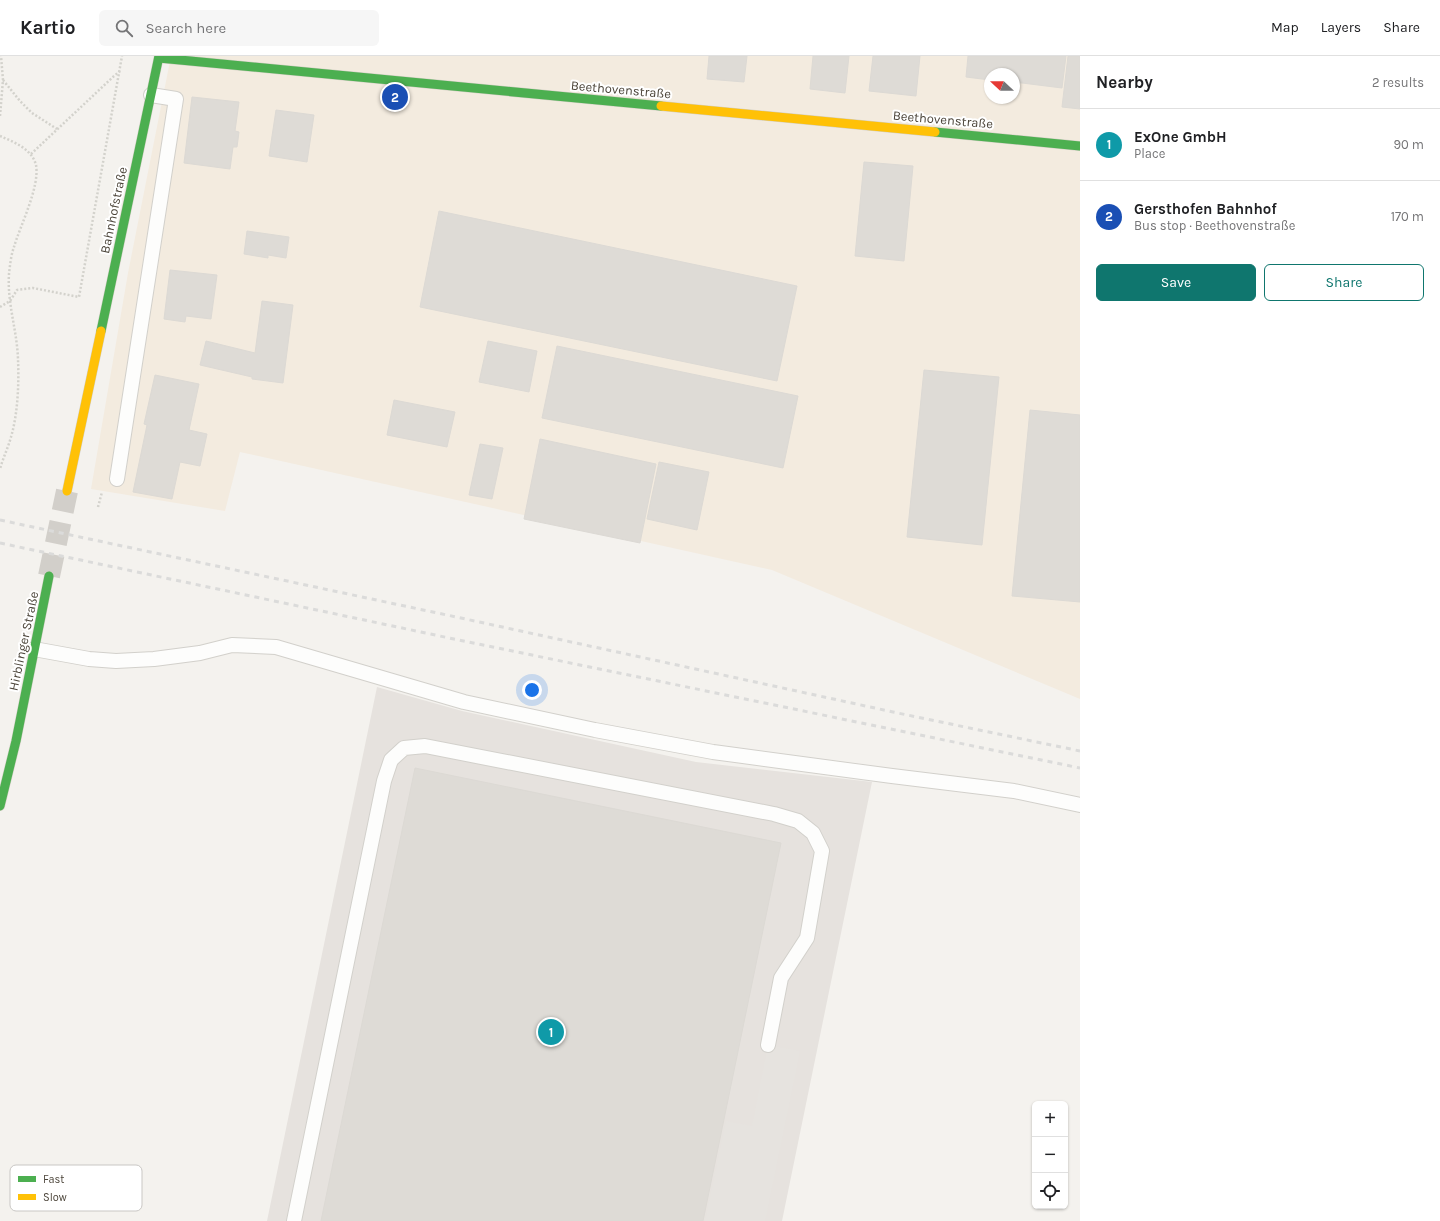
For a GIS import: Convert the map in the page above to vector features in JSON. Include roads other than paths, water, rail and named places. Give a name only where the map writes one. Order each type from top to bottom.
[{"type":"street","name":"Bahnhofstraße","points":[[67,491],[159,57]]},
{"type":"street","name":"Beethovenstraße","points":[[159,57],[1080,146]]},
{"type":"street","name":"Hirblinger Straße","points":[[0,806],[16,741],[49,576]]},
{"type":"lane","points":[[117,479],[176,99],[151,95]]},
{"type":"lane","points":[[34,649],[89,659],[116,661],[154,659],[200,653],[232,645],[276,647],[464,702],[595,730],[713,752],[1014,791],[1080,805]]},
{"type":"lane","points":[[294,1221],[384,781],[391,760],[404,748],[426,746],[774,814],[798,822],[813,833],[822,851],[807,938],[781,978],[768,1045]]},
{"type":"tunnel","points":[[49,576],[67,491]]},
{"type":"railway","points":[[0,520],[1080,751]]},
{"type":"railway","points":[[0,543],[454,639],[1080,768]]},
{"type":"place","name":"Gersthofen Bahnhof","points":[[395,97]]},
{"type":"place","name":"ExOne GmbH","points":[[551,1032]]}]
